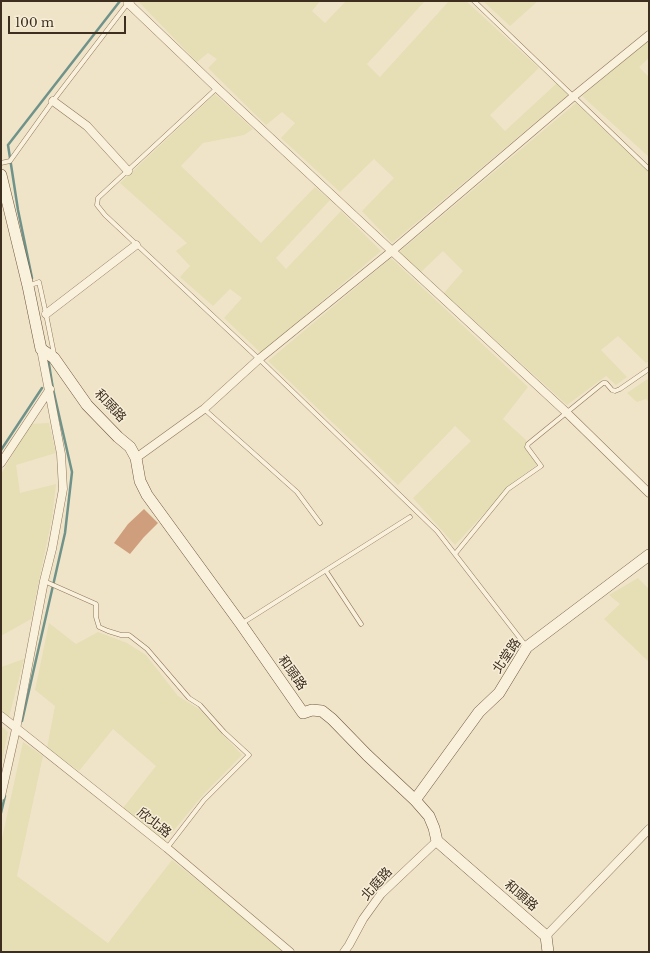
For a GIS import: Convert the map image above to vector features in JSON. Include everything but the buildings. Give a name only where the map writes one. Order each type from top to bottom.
[{"type":"street","points":[[129,2],[217,88],[566,412],[649,494]]},
{"type":"street","points":[[136,458],[204,410],[259,359],[392,252],[574,96],[649,36]]},
{"type":"street","points":[[53,101],[87,126],[128,170]]},
{"type":"street","points":[[1,175],[28,286],[50,389],[61,454],[63,489],[16,729],[1,796]]},
{"type":"street","points":[[46,314],[136,245]]},
{"type":"street","name":"和頭路","points":[[41,349],[54,358],[88,405],[118,437],[130,447],[136,458],[140,481],[147,495],[241,624],[303,714],[312,710],[322,711],[332,719],[367,755],[416,800],[429,816],[437,841],[546,936]]},
{"type":"street","points":[[1,463],[50,389]]},
{"type":"street","name":"北堂路","points":[[416,800],[479,712],[499,693],[527,647],[649,555]]},
{"type":"street","name":"欣北路","points":[[1,716],[167,848],[290,952]]},
{"type":"street","points":[[548,952],[546,936],[649,829]]},
{"type":"street","name":"北庭路","points":[[344,952],[363,919],[381,894],[437,841]]},
{"type":"lane","points":[[474,1],[649,168]]},
{"type":"lane","points":[[1,163],[10,161],[53,101],[129,2]]},
{"type":"lane","points":[[217,88],[98,198],[97,205],[105,216],[259,359],[437,531],[527,647]]},
{"type":"lane","name":"和頭路","points":[[28,286],[39,282],[54,358]]},
{"type":"lane","points":[[455,554],[508,489],[541,466],[527,447],[528,444],[603,383],[606,383],[612,390],[615,391],[649,369]]},
{"type":"lane","points":[[204,410],[297,492],[320,523]]},
{"type":"lane","points":[[241,624],[410,517]]},
{"type":"lane","points":[[326,571],[361,624]]},
{"type":"lane","points":[[44,581],[96,604],[96,617],[99,627],[121,635],[129,635],[147,649],[189,698],[200,705],[224,732],[249,755],[204,800],[167,848]]},
{"type":"shaded area","points":[[138,1],[320,1],[312,11],[325,23],[346,1],[425,1],[367,64],[380,77],[449,1],[466,1],[539,68],[490,115],[505,131],[557,83],[569,94],[392,243],[362,211],[394,178],[374,159],[340,192],[281,138],[295,123],[282,112],[266,125],[208,68],[217,59],[208,53],[197,62]]},
{"type":"shaded area","points":[[483,1],[538,1],[510,26]]},
{"type":"shaded area","points":[[649,40],[649,58],[639,67],[649,77],[649,157],[582,96]]},
{"type":"shaded area","points":[[215,94],[253,129],[244,135],[203,143],[181,166],[261,243],[315,187],[330,200],[276,258],[286,269],[341,211],[381,251],[261,353],[224,318],[242,298],[230,289],[213,306],[180,277],[190,266],[176,251],[187,243],[120,183]]},
{"type":"shaded area","points":[[576,103],[649,172],[649,361],[646,363],[618,336],[601,350],[627,377],[616,385],[606,376],[567,405],[444,293],[463,271],[443,251],[420,273],[399,252]]},
{"type":"shaded area","points":[[391,258],[528,387],[503,419],[526,440],[526,446],[537,465],[513,482],[455,545],[413,498],[471,441],[455,426],[398,485],[268,361]]},
{"type":"shaded area","points":[[649,378],[649,402],[646,399],[637,402],[627,393]]},
{"type":"shaded area","points":[[49,423],[56,453],[16,465],[20,493],[56,484],[52,518],[31,619],[1,636],[1,474],[30,424]]},
{"type":"shaded area","points":[[638,578],[649,589],[649,662],[604,619],[620,604],[609,595]]},
{"type":"shaded area","points":[[49,623],[76,644],[98,632],[127,643],[146,655],[178,696],[199,709],[242,755],[203,795],[165,841],[123,808],[156,766],[113,729],[79,771],[47,748],[55,706],[35,690]]},
{"type":"shaded area","points":[[24,659],[9,717],[1,711],[1,667]]},
{"type":"shaded area","points":[[1,726],[8,732],[1,766]]},
{"type":"shaded area","points":[[23,742],[43,756],[17,876],[108,943],[172,860],[286,952],[1,952],[1,843]]},
{"type":"waterway","points":[[32,278],[18,210],[8,145],[120,1]]},
{"type":"waterway","points":[[22,721],[65,533],[72,472],[53,389],[48,358]]},
{"type":"waterway","points":[[1,450],[42,388]]},
{"type":"waterway","points":[[1,813],[5,796]]}]
